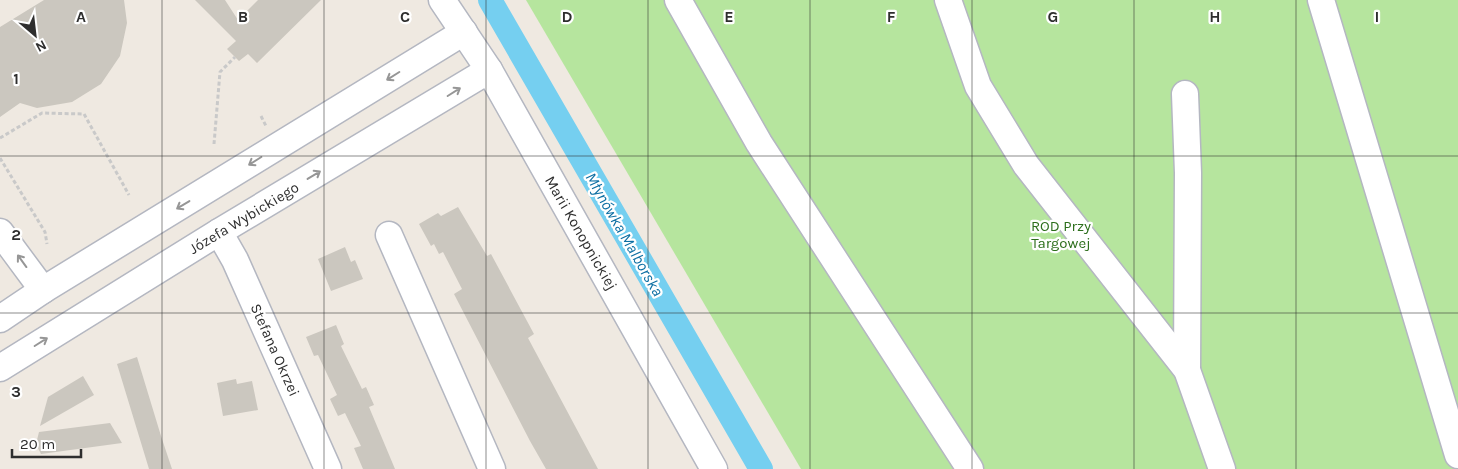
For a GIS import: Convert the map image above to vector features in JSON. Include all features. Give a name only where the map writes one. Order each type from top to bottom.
[{"type":"street","name":"Marii Konopnickiej","points":[[442,0],[489,70],[714,469]]},
{"type":"street","points":[[678,0],[759,143],[970,469]]},
{"type":"street","points":[[948,0],[978,86],[1026,165],[1187,370],[1222,469]]},
{"type":"street","points":[[1321,0],[1458,455]]},
{"type":"street","points":[[0,318],[464,32]]},
{"type":"street","name":"Józefa Wybickiego","points":[[0,368],[219,232],[489,70]]},
{"type":"street","points":[[1185,94],[1188,173],[1187,370]]},
{"type":"street","points":[[0,232],[43,290]]},
{"type":"street","name":"Stefana Okrzei","points":[[219,232],[235,260],[328,469]]},
{"type":"street","points":[[389,235],[492,469]]},
{"type":"path","points":[[214,144],[220,72],[235,57]]},
{"type":"path","points":[[0,138],[42,113],[84,114],[128,195]]},
{"type":"path","points":[[0,158],[44,232],[46,244]]},
{"type":"green space","name":"ROD Przy Targowej","points":[[526,0],[1458,0],[1458,469],[801,469]]},
{"type":"building","points":[[44,0],[124,0],[127,23],[120,56],[101,84],[72,102],[37,108],[20,103],[0,117],[0,27]]},
{"type":"building","points":[[195,0],[225,0],[238,20],[258,0],[321,0],[257,63],[248,54],[239,61],[227,49],[236,41]]},
{"type":"building","points":[[458,207],[487,256],[491,254],[534,334],[528,338],[598,469],[546,469],[530,441],[454,294],[462,289],[443,252],[439,254],[434,244],[431,246],[419,224],[438,213],[441,216]]},
{"type":"building","points":[[345,247],[351,262],[355,260],[363,279],[331,291],[318,259]]},
{"type":"building","points":[[336,325],[344,344],[341,346],[362,389],[366,387],[374,405],[369,407],[395,469],[363,469],[354,448],[361,446],[345,413],[338,416],[330,399],[337,395],[318,355],[314,356],[306,337]]},
{"type":"building","points":[[137,357],[172,469],[149,469],[117,364]]},
{"type":"building","points":[[83,376],[94,395],[40,426],[48,397]]},
{"type":"building","points":[[236,379],[237,384],[252,381],[258,410],[223,416],[217,383]]},
{"type":"building","points":[[110,423],[122,443],[41,454],[36,444],[39,432]]},
{"type":"waterway","name":"Młynówka Malborska","points":[[490,0],[761,469]]}]
